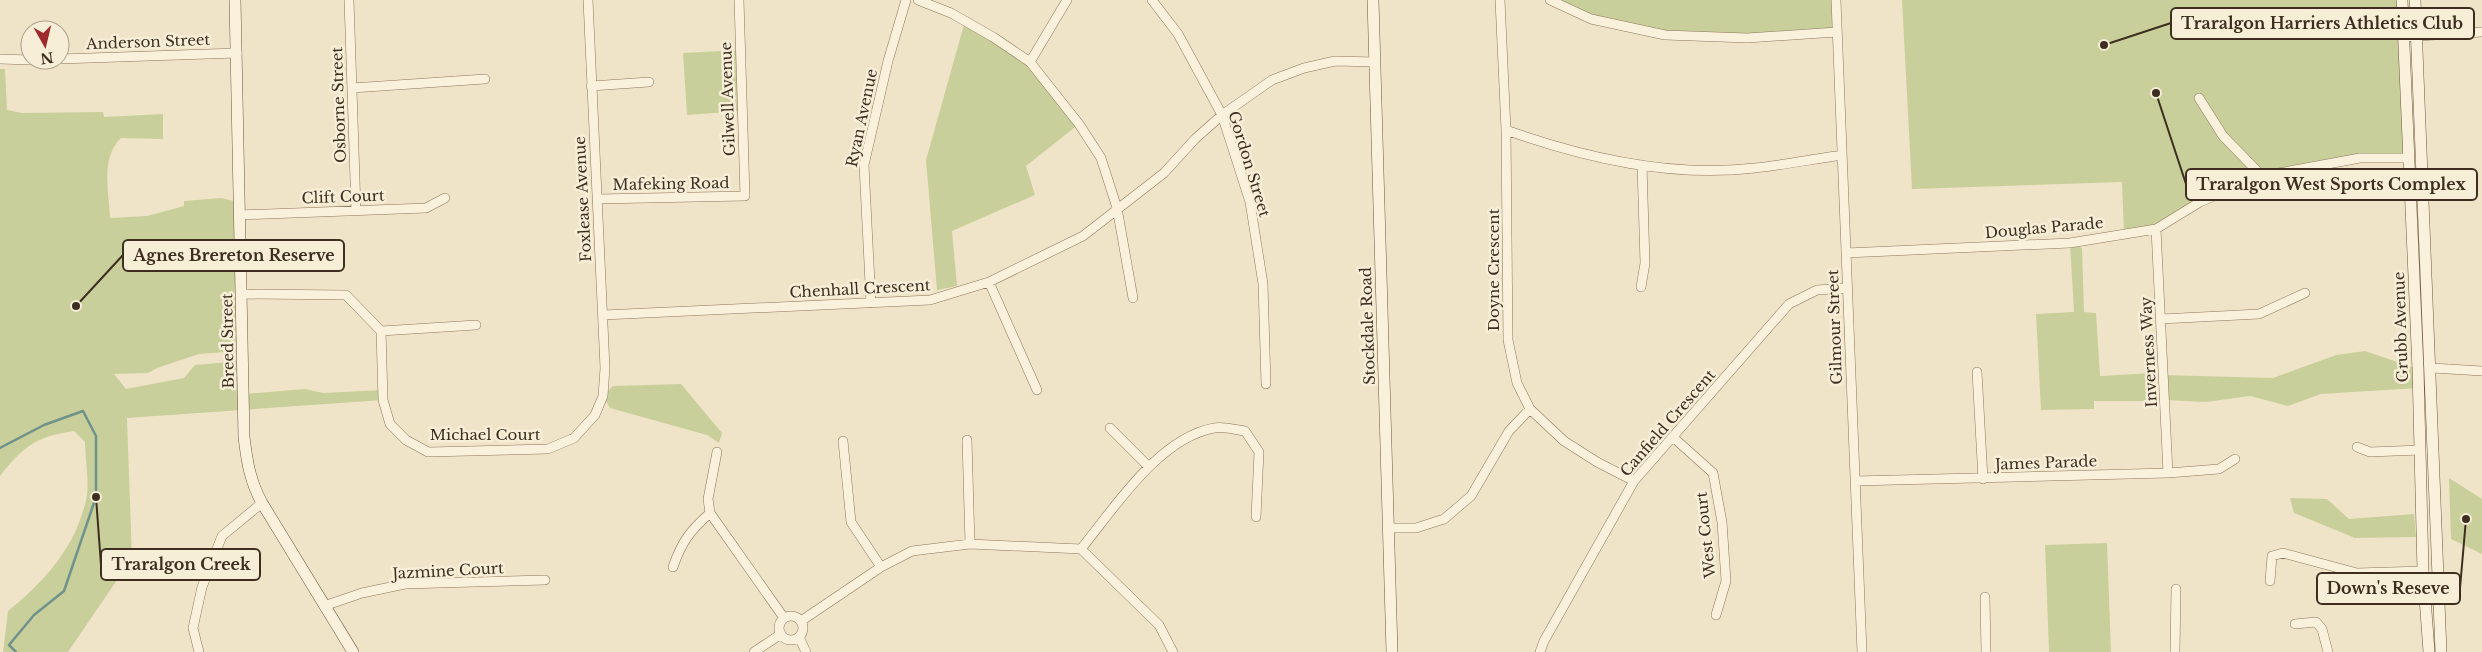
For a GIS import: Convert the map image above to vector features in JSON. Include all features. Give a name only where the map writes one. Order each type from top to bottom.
[{"type":"street","name":"Breed Street","points":[[235,0],[247,466],[251,483],[262,503],[353,652]]},
{"type":"street","name":"Osborne Street","points":[[349,0],[356,210]]},
{"type":"street","name":"Foxlease Avenue","points":[[588,0],[605,368],[603,396]]},
{"type":"street","name":"Gilwell Avenue","points":[[739,0],[745,196]]},
{"type":"street","name":"Ryan Avenue","points":[[871,303],[864,165],[888,61],[906,0]]},
{"type":"street","points":[[918,0],[951,13],[993,37],[1030,62],[1079,124],[1101,158],[1118,208],[1133,298]]},
{"type":"street","points":[[1030,62],[1067,0]]},
{"type":"street","name":"Gordon Street","points":[[1152,0],[1178,34],[1222,115],[1250,202],[1263,284],[1266,384]]},
{"type":"street","name":"Stockdale Road","points":[[1374,0],[1392,652]]},
{"type":"street","name":"Doyne Crescent","points":[[1500,0],[1506,130],[1508,340],[1517,383],[1530,409],[1564,441],[1634,482]]},
{"type":"street","points":[[1550,0],[1591,19],[1665,35],[1747,38],[1837,32]]},
{"type":"street","name":"Gilmour Street","points":[[1836,0],[1862,652]]},
{"type":"street","name":"Grubb Avenue","points":[[2402,0],[2418,369],[2423,571],[2429,652]]},
{"type":"street","name":"Grubb Avenue","points":[[2416,0],[2416,36],[2432,368],[2441,652]]},
{"type":"street","points":[[2403,36],[2482,32]]},
{"type":"street","name":"Anderson Street","points":[[70,59],[237,53]]},
{"type":"street","points":[[0,59],[20,60]]},
{"type":"street","name":"Chenhall Crescent","points":[[603,316],[930,300],[989,282],[1083,236],[1164,173],[1222,115],[1272,80],[1304,68],[1335,61],[1375,62]]},
{"type":"street","points":[[352,88],[485,79]]},
{"type":"street","points":[[591,86],[649,82]]},
{"type":"street","points":[[2199,98],[2223,136],[2262,176]]},
{"type":"street","points":[[1506,130],[1548,145],[1601,159],[1681,170],[1754,168],[1842,155]]},
{"type":"street","name":"Douglas Parade","points":[[1846,253],[2070,243],[2156,229],[2200,202],[2262,176],[2360,158],[2408,158]]},
{"type":"street","points":[[2408,158],[2423,158]]},
{"type":"street","points":[[1641,287],[1645,263],[1642,165]]},
{"type":"street","name":"Mafeking Road","points":[[598,200],[745,196]]},
{"type":"street","name":"Clift Court","points":[[240,215],[426,208],[445,198]]},
{"type":"street","name":"Inverness Way","points":[[2156,229],[2168,473]]},
{"type":"street","points":[[989,282],[1037,390]]},
{"type":"street","name":"Canfield Crescent","points":[[1540,652],[1544,641],[1634,482],[1788,304],[1817,290],[1847,288]]},
{"type":"street","points":[[2161,319],[2260,314],[2305,293]]},
{"type":"street","points":[[242,294],[346,294],[381,331],[476,324]]},
{"type":"street","name":"Michael Court","points":[[381,331],[383,400],[390,424],[406,440],[428,452],[548,449],[574,438],[595,416],[603,396]]},
{"type":"street","points":[[2418,369],[2482,371]]},
{"type":"street","points":[[1977,372],[1983,479]]},
{"type":"street","points":[[1389,528],[1416,528],[1444,519],[1471,496],[1509,431],[1530,409]]},
{"type":"street","points":[[1081,548],[1149,467],[1187,436],[1216,427],[1245,431],[1259,452],[1256,516]]},
{"type":"street","points":[[1110,428],[1149,467]]},
{"type":"street","name":"West Court","points":[[1674,438],[1713,473],[1722,522],[1726,581],[1716,615]]},
{"type":"street","points":[[967,440],[970,544]]},
{"type":"street","points":[[843,441],[851,522],[881,567]]},
{"type":"street","points":[[2357,447],[2370,452],[2420,450]]},
{"type":"street","points":[[717,452],[708,499],[710,513],[784,618]]},
{"type":"street","name":"James Parade","points":[[1855,481],[2168,473],[2220,469],[2235,459]]},
{"type":"street","points":[[199,652],[193,628],[202,587],[222,536],[262,503]]},
{"type":"street","points":[[673,567],[681,544],[694,526],[710,513]]},
{"type":"street","points":[[801,621],[881,567],[912,551],[970,544],[1081,548],[1159,625],[1173,652]]},
{"type":"street","points":[[2270,581],[2272,556],[2283,553],[2357,573],[2423,571]]},
{"type":"street","name":"Jazmine Court","points":[[324,606],[362,593],[404,584],[546,580]]},
{"type":"street","points":[[2176,589],[2176,652]]},
{"type":"street","points":[[1984,596],[1986,652]]},
{"type":"street","points":[[780,634],[791,640],[799,637],[803,630],[801,621],[795,617],[784,618]]},
{"type":"street","points":[[780,634],[780,625],[784,618]]},
{"type":"street","points":[[2295,624],[2316,622],[2322,629],[2328,652]]},
{"type":"street","points":[[754,652],[780,634]]},
{"type":"street","points":[[799,637],[806,652]]},
{"type":"green space","points":[[1550,0],[1836,0],[1837,32],[1665,35],[1591,19]]},
{"type":"green space","points":[[1902,0],[2401,0],[2409,158],[2360,158],[2262,176],[2200,202],[2156,229],[2124,234],[2122,182],[1912,189]]},
{"type":"green space","points":[[965,21],[1030,62],[1079,124],[1026,166],[1035,195],[952,231],[957,286],[937,290],[926,160]]},
{"type":"green space","points":[[741,50],[742,111],[687,115],[683,53]]},
{"type":"green space","points":[[0,69],[5,69],[7,110],[22,113],[103,112],[104,117],[163,114],[163,139],[121,138],[114,146],[110,155],[107,176],[110,218],[147,216],[184,206],[184,201],[221,198],[234,201],[238,351],[199,354],[157,368],[148,373],[114,374],[126,389],[184,378],[195,365],[241,361],[244,394],[305,389],[323,393],[383,390],[383,400],[127,418],[132,558],[68,652],[3,652],[8,611],[22,600],[46,575],[66,548],[81,517],[88,486],[85,442],[74,431],[49,436],[31,444],[16,457],[0,476]]},
{"type":"green space","points":[[2070,243],[2082,248],[2084,312],[2096,313],[2100,376],[2153,373],[2155,401],[2094,401],[2094,409],[2041,410],[2036,314],[2074,312]]},
{"type":"green space","points":[[2365,351],[2418,369],[2418,388],[2321,394],[2288,406],[2250,396],[2206,402],[2165,400],[2163,375],[2273,378],[2336,355]]},
{"type":"green space","points":[[681,384],[722,433],[719,443],[707,435],[610,408],[603,396],[613,386]]},
{"type":"green space","points":[[2449,478],[2482,499],[2482,554],[2451,539]]},
{"type":"green space","points":[[2290,498],[2327,499],[2349,519],[2414,514],[2416,537],[2355,538],[2294,513]]},
{"type":"green space","points":[[2107,543],[2111,652],[2049,652],[2045,545]]},
{"type":"waterway","points":[[0,448],[44,425],[83,411],[96,436],[96,497],[64,591],[34,615],[9,645],[16,652]]},
{"type":"place","name":"Traralgon Harriers Athletics Club","points":[[2104,45]]},
{"type":"place","name":"Traralgon West Sports Complex","points":[[2156,93]]},
{"type":"place","name":"Agnes Brereton Reserve","points":[[76,306]]},
{"type":"place","name":"Traralgon Creek","points":[[96,497]]},
{"type":"place","name":"Down's Reseve","points":[[2466,519]]}]
